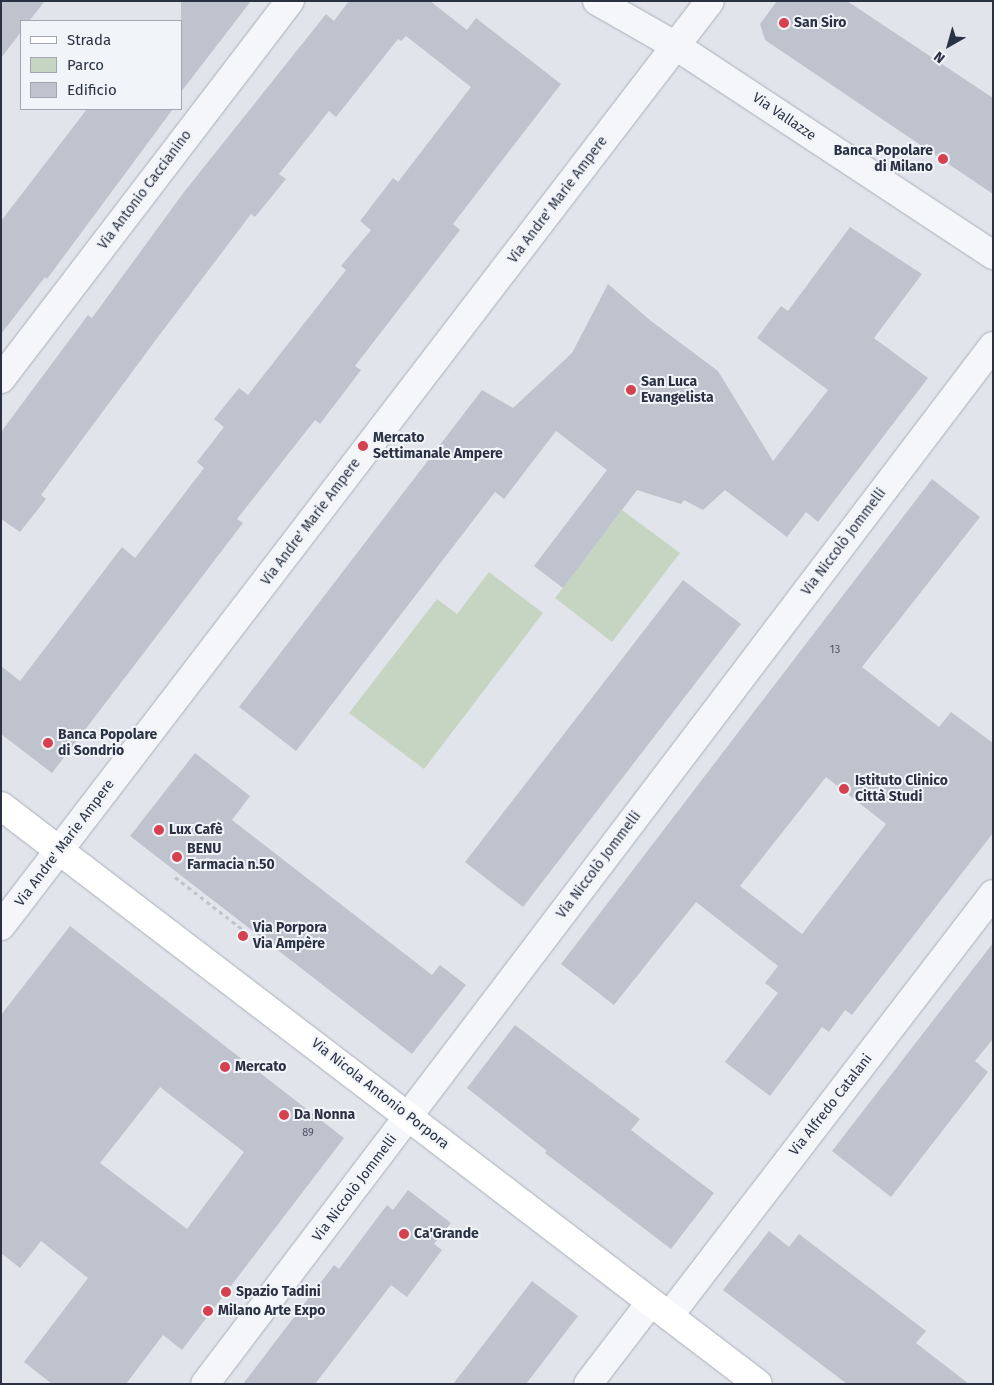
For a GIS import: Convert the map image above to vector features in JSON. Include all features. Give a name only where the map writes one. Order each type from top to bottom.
[{"type":"main road","name":"Via Nicola Antonio Porpora","points":[[1,806],[758,1384]]},
{"type":"street","name":"Via Antonio Caccianino","points":[[1,379],[290,1]]},
{"type":"street","name":"Via Vallazze","points":[[597,1],[676,46],[993,255]]},
{"type":"street","name":"Via Andre' Marie Ampere","points":[[1,926],[710,1]]},
{"type":"street","name":"Via Niccolò Jommelli","points":[[205,1384],[993,346]]},
{"type":"street","name":"Via Alfredo Catalani","points":[[588,1384],[660,1309],[993,894]]},
{"type":"path","points":[[175,878],[246,932]]},
{"type":"green space","points":[[622,510],[680,553],[612,642],[555,598]]},
{"type":"green space","points":[[489,572],[543,613],[424,769],[349,713],[437,599],[457,614]]},
{"type":"building","points":[[1,1],[45,1],[30,20],[20,20],[20,33],[1,58]]},
{"type":"building","points":[[181,1],[251,1],[182,91]]},
{"type":"building","points":[[349,1],[430,1],[467,30],[476,18],[561,84],[453,224],[460,230],[355,366],[361,370],[320,424],[315,420],[237,519],[243,523],[52,773],[1,734],[1,666],[20,681],[122,547],[135,558],[204,468],[197,462],[224,427],[214,419],[239,388],[248,395],[346,270],[341,266],[371,230],[360,221],[393,178],[398,182],[471,87],[406,36],[401,41],[398,39],[336,117],[329,111],[279,174],[286,179],[255,217],[251,214],[155,341],[41,495],[46,499],[20,532],[1,519],[1,432],[88,315],[92,318],[184,192],[326,14],[334,21]]},
{"type":"building","points":[[777,1],[847,1],[993,98],[993,194],[765,40],[760,24]]},
{"type":"building","points":[[86,110],[172,110],[47,279],[45,277],[1,334],[1,221]]},
{"type":"building","points":[[850,227],[922,274],[874,338],[928,378],[818,522],[806,512],[787,537],[725,490],[703,510],[684,500],[681,504],[637,490],[563,588],[534,566],[607,470],[556,431],[504,499],[495,492],[296,751],[239,707],[482,390],[513,408],[572,353],[608,284],[651,321],[718,371],[773,461],[828,390],[757,338],[781,306],[788,311]]},
{"type":"building","name":"Istituto Clinico Città Studi","points":[[932,479],[980,517],[862,667],[939,727],[951,712],[993,743],[993,833],[852,1015],[845,1010],[829,1032],[822,1027],[770,1096],[725,1062],[778,993],[765,983],[778,966],[696,902],[614,1005],[561,964]],"holes":[[[826,777],[886,824],[802,934],[740,886]]]},
{"type":"building","points":[[683,580],[741,624],[523,907],[465,862]]},
{"type":"building","points":[[195,753],[250,796],[232,820],[432,975],[440,965],[466,985],[412,1054],[130,836]]},
{"type":"building","points":[[70,926],[344,1138],[182,1350],[163,1335],[126,1384],[52,1384],[24,1362],[88,1278],[41,1241],[20,1268],[1,1253],[1,1015]],"holes":[[[160,1087],[244,1152],[187,1229],[100,1163]]]},
{"type":"building","points":[[993,943],[993,1039],[975,1061],[988,1072],[891,1197],[832,1151]]},
{"type":"building","points":[[515,1025],[640,1119],[631,1130],[714,1193],[671,1249],[545,1153],[547,1151],[467,1088]]},
{"type":"building","points":[[408,1190],[451,1223],[434,1244],[442,1250],[407,1297],[391,1285],[315,1384],[243,1384],[334,1265],[339,1269],[387,1205],[393,1210]]},
{"type":"building","points":[[769,1231],[789,1247],[799,1234],[926,1331],[916,1343],[969,1384],[847,1384],[723,1290]]},
{"type":"building","points":[[532,1281],[578,1316],[526,1384],[453,1384]]},
{"type":"place","name":"San Siro","points":[[784,23]]},
{"type":"place","name":"Banca Popolare di Milano","points":[[943,159]]},
{"type":"place","name":"San Luca Evangelista","points":[[631,390]]},
{"type":"place","name":"Mercato Settimanale Ampere","points":[[363,446]]},
{"type":"place","name":"Banca Popolare di Sondrio","points":[[48,743]]},
{"type":"place","name":"Istituto Clinico Città Studi","points":[[844,789]]},
{"type":"place","name":"Lux Cafè","points":[[159,830]]},
{"type":"place","name":"BENU Farmacia n.50","points":[[177,857]]},
{"type":"place","name":"Via Porpora Via Ampère","points":[[243,936]]},
{"type":"place","name":"Mercato","points":[[225,1067]]},
{"type":"place","name":"Da Nonna","points":[[284,1115]]},
{"type":"place","name":"Ca'Grande","points":[[404,1234]]},
{"type":"place","name":"Spazio Tadini","points":[[226,1292]]},
{"type":"place","name":"Milano Arte Expo","points":[[208,1311]]}]
